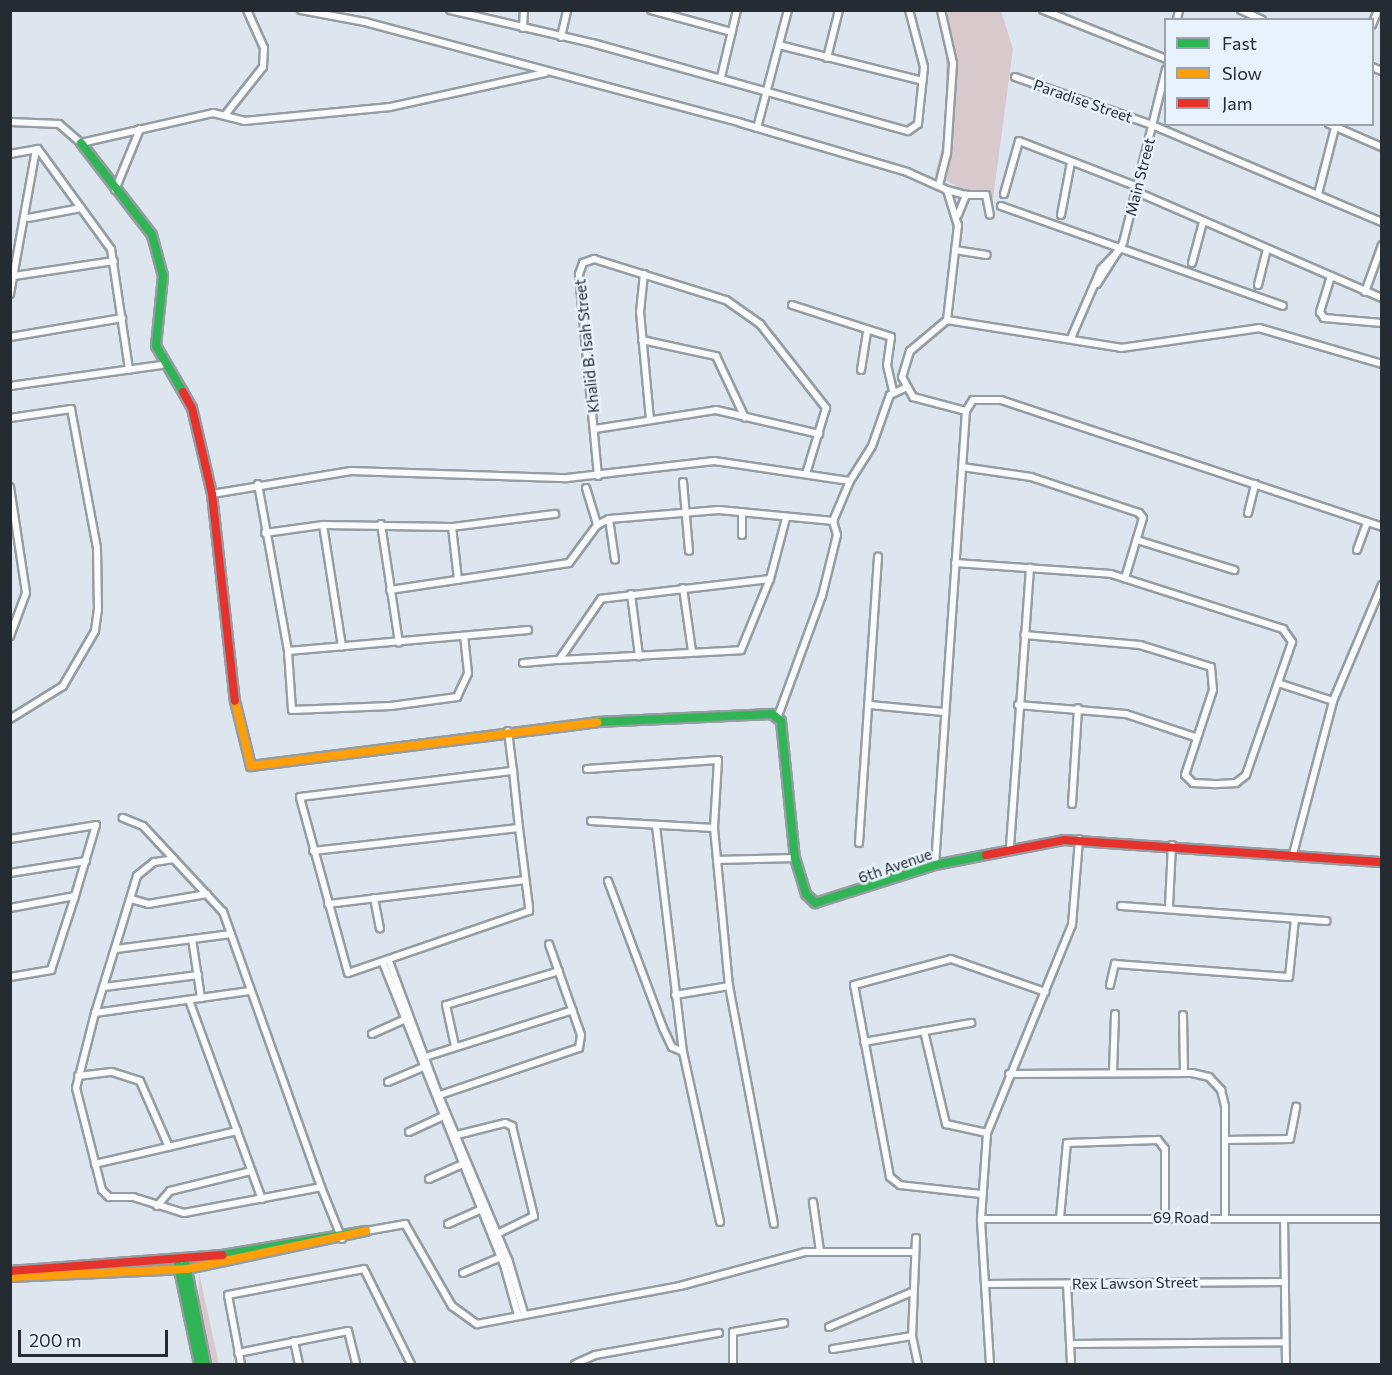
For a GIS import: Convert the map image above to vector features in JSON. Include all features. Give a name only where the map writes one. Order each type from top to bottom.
[{"type":"street","points":[[225,115],[263,67],[264,48],[248,10]]},
{"type":"street","points":[[301,10],[549,72],[757,128],[939,185],[947,190],[966,195],[986,195],[990,215]]},
{"type":"street","points":[[450,10],[474,14],[721,77],[908,131],[918,124],[923,58],[909,10]]},
{"type":"street","points":[[523,28],[524,10]]},
{"type":"street","points":[[561,37],[567,10]]},
{"type":"street","points":[[651,10],[732,32]]},
{"type":"street","points":[[721,77],[737,10]]},
{"type":"street","points":[[757,128],[788,10]]},
{"type":"street","points":[[827,58],[839,10]]},
{"type":"street","points":[[939,185],[948,146],[953,63],[941,10]]},
{"type":"street","points":[[1043,10],[1164,58]]},
{"type":"street","points":[[1241,10],[1258,18]]},
{"type":"street","points":[[779,45],[922,81]]},
{"type":"street","points":[[81,142],[140,129],[225,115],[250,121],[390,107],[549,72]]},
{"type":"street","name":"Paradise Street","points":[[1015,77],[1152,125],[1382,222]]},
{"type":"street","name":"Main Street","points":[[1071,338],[1098,284],[1108,256],[1121,249],[1164,77]]},
{"type":"street","points":[[10,122],[59,124],[81,142],[115,191],[152,235],[162,276],[155,343],[162,365],[192,408],[212,494],[237,720],[250,766],[508,731],[641,717],[778,716]]},
{"type":"street","points":[[1318,194],[1333,126]]},
{"type":"street","points":[[1335,126],[1382,147]]},
{"type":"street","points":[[115,191],[140,129]]},
{"type":"street","points":[[1004,194],[1015,142],[1071,162],[1137,190],[1203,222],[1382,298]]},
{"type":"street","points":[[10,154],[36,149]]},
{"type":"street","points":[[36,149],[81,208],[114,261],[129,370]]},
{"type":"street","points":[[10,294],[14,266],[28,218],[36,149]]},
{"type":"street","points":[[1061,215],[1071,162]]},
{"type":"street","points":[[947,190],[958,215]]},
{"type":"street","points":[[904,388],[906,356],[947,320],[958,215],[966,195]]},
{"type":"street","points":[[1001,206],[1283,306]]},
{"type":"street","points":[[28,218],[81,208]]},
{"type":"street","points":[[1192,263],[1203,222]]},
{"type":"street","points":[[1365,292],[1382,245]]},
{"type":"street","points":[[1258,285],[1267,249]]},
{"type":"street","points":[[955,250],[987,255]]},
{"type":"street","name":"Khalid B. Isah Street","points":[[598,476],[580,268],[594,259],[726,300],[750,314],[825,402],[819,434],[806,474]]},
{"type":"street","points":[[14,276],[114,261]]},
{"type":"street","points":[[644,274],[642,340],[650,419]]},
{"type":"street","points":[[1331,276],[1320,312],[1324,318],[1382,323]]},
{"type":"street","points":[[390,590],[569,563],[597,525],[609,519],[686,511],[742,512],[833,521],[850,481],[872,446],[893,392],[887,365],[892,339],[867,333],[792,305]]},
{"type":"street","points":[[10,337],[122,318]]},
{"type":"street","points":[[947,320],[1139,348],[1259,328],[1382,364]]},
{"type":"street","points":[[861,370],[867,333]]},
{"type":"street","points":[[642,340],[716,356],[745,418]]},
{"type":"street","points":[[10,386],[162,365]]},
{"type":"street","points":[[893,392],[904,388]]},
{"type":"street","points":[[904,388],[924,403],[966,411]]},
{"type":"street","points":[[935,866],[966,411],[978,398],[1001,400],[1382,527]]},
{"type":"street","points":[[10,418],[71,409],[97,548],[98,609],[95,631],[63,686],[10,719]]},
{"type":"street","points":[[595,429],[716,410],[819,434]]},
{"type":"street","points":[[212,494],[258,484],[351,471],[598,476],[714,461],[850,481]]},
{"type":"street","points":[[962,467],[1030,477],[1139,513],[1137,540],[1125,578]]},
{"type":"street","points":[[683,482],[689,551]]},
{"type":"street","points":[[258,484],[288,651],[292,710],[391,706],[457,697],[468,673],[464,637]]},
{"type":"street","points":[[1248,513],[1255,484]]},
{"type":"street","points":[[10,487],[26,601],[10,636]]},
{"type":"street","points":[[586,488],[597,525]]},
{"type":"street","points":[[742,512],[742,535]]},
{"type":"street","points":[[265,532],[323,525],[381,524],[452,527],[555,514]]},
{"type":"street","points":[[523,663],[639,656],[746,646],[770,579],[786,518]]},
{"type":"street","points":[[609,519],[615,560]]},
{"type":"street","name":"6th Avenue","points":[[833,521],[837,535],[822,596],[778,716],[795,858],[809,899],[820,903],[935,866],[1010,847],[1079,839],[1382,862]]},
{"type":"street","points":[[1357,550],[1367,522]]},
{"type":"street","points":[[381,524],[399,643]]},
{"type":"street","points":[[323,525],[342,647]]},
{"type":"street","points":[[452,527],[458,580]]},
{"type":"street","points":[[1137,540],[1234,570]]},
{"type":"street","points":[[858,843],[870,705],[878,557]]},
{"type":"street","points":[[955,563],[1125,578],[1287,631],[1292,642],[1243,780],[1188,781],[1185,770],[1214,683],[1210,667],[1140,645],[1024,634]]},
{"type":"street","points":[[1010,847],[1018,705],[1030,568]]},
{"type":"street","points":[[560,660],[597,601],[631,594],[770,579]]},
{"type":"street","points":[[1293,854],[1333,701],[1382,585]]},
{"type":"street","points":[[683,588],[692,651]]},
{"type":"street","points":[[631,594],[639,656]]},
{"type":"street","points":[[288,651],[528,630]]},
{"type":"street","points":[[1278,684],[1333,701]]},
{"type":"street","points":[[870,705],[944,712]]},
{"type":"street","points":[[1018,705],[1078,708],[1126,714],[1196,737]]},
{"type":"street","points":[[1072,804],[1078,708]]},
{"type":"street","points":[[508,731],[513,771],[525,880],[526,913],[386,962],[347,972],[313,851],[302,795],[513,771]]},
{"type":"street","points":[[587,769],[718,760],[714,828],[729,986],[774,1224]]},
{"type":"street","points":[[123,818],[143,826],[223,912],[249,991],[341,1236]]},
{"type":"street","points":[[591,821],[714,828]]},
{"type":"street","points":[[10,839],[94,822],[86,861],[51,970],[10,977]]},
{"type":"street","points":[[656,826],[683,1052],[720,1222]]},
{"type":"street","points":[[313,851],[519,828]]},
{"type":"street","points":[[990,1365],[981,1219],[987,1133],[1009,1074],[1072,925],[1079,839]]},
{"type":"street","points":[[1169,906],[1172,845]]},
{"type":"street","points":[[717,860],[795,858]]},
{"type":"street","points":[[174,859],[145,868],[131,899],[95,1013],[78,1077],[76,1088],[95,1164],[109,1197],[184,1213],[321,1187]]},
{"type":"street","points":[[10,873],[86,861]]},
{"type":"street","points":[[328,904],[525,880]]},
{"type":"street","points":[[608,881],[663,1028],[672,1047],[683,1052]]},
{"type":"street","points":[[131,899],[148,904],[207,894]]},
{"type":"street","points":[[10,908],[75,896]]},
{"type":"street","points":[[374,898],[380,928]]},
{"type":"street","points":[[1121,906],[1169,906],[1326,921]]},
{"type":"street","points":[[1110,985],[1115,964],[1289,977],[1295,919]]},
{"type":"street","points":[[116,949],[231,934]]},
{"type":"street","points":[[192,939],[201,998]]},
{"type":"street","points":[[436,1097],[579,1048],[573,1010],[549,944]]},
{"type":"street","points":[[981,1194],[894,1181],[854,990],[858,981],[951,959],[1045,992]]},
{"type":"street","points":[[386,962],[404,1020],[421,1058],[421,1068],[436,1097],[441,1117],[452,1136]]},
{"type":"street","points":[[386,962],[479,1210],[495,1235],[521,1314]]},
{"type":"street","points":[[455,1046],[446,1005],[559,970]]},
{"type":"street","points":[[104,987],[198,975]]},
{"type":"street","points":[[675,995],[729,986]]},
{"type":"street","points":[[95,1013],[249,991]]},
{"type":"street","points":[[189,1000],[262,1199]]},
{"type":"street","points":[[421,1058],[573,1010]]},
{"type":"street","points":[[1113,1072],[1115,1014]]},
{"type":"street","points":[[1183,1015],[1184,1073]]},
{"type":"street","points":[[372,1034],[404,1020]]},
{"type":"street","points":[[864,1042],[971,1023]]},
{"type":"street","points":[[924,1031],[940,1114],[955,1130],[987,1133]]},
{"type":"street","points":[[388,1082],[421,1068]]},
{"type":"street","points":[[1009,1074],[1113,1072],[1204,1075],[1221,1090],[1226,1140],[1225,1218]]},
{"type":"street","points":[[78,1077],[123,1073],[140,1081],[169,1147]]},
{"type":"street","points":[[1226,1140],[1290,1139],[1296,1107]]},
{"type":"street","points":[[409,1132],[441,1117]]},
{"type":"street","points":[[452,1136],[505,1123],[512,1126],[534,1216],[495,1235]]},
{"type":"street","points":[[95,1164],[237,1131]]},
{"type":"street","points":[[1060,1218],[1065,1150],[1072,1141],[1158,1140],[1165,1149],[1165,1218]]},
{"type":"street","points":[[429,1179],[463,1164]]},
{"type":"street","points":[[463,1164],[495,1235],[521,1314]]},
{"type":"street","points":[[157,1206],[170,1191],[251,1171]]},
{"type":"street","points":[[813,1202],[820,1251]]},
{"type":"street","points":[[447,1224],[479,1210]]},
{"type":"street","name":"69 Road","points":[[981,1219],[1382,1219]]},
{"type":"street","points":[[1284,1219],[1286,1365]]},
{"type":"street","points":[[10,1277],[182,1265],[405,1224],[447,1299],[473,1323],[680,1286],[820,1251],[915,1252]]},
{"type":"street","points":[[916,1238],[912,1336],[918,1365]]},
{"type":"street","points":[[463,1273],[501,1257]]},
{"type":"street","points":[[10,1271],[182,1265]]},
{"type":"street","points":[[182,1265],[199,1365]]},
{"type":"street","points":[[182,1265],[206,1365]]},
{"type":"street","points":[[241,1365],[228,1295],[364,1269],[411,1365]]},
{"type":"street","name":"Rex Lawson Street","points":[[985,1284],[1285,1282]]},
{"type":"street","points":[[1067,1284],[1071,1365]]},
{"type":"street","points":[[829,1327],[912,1292]]},
{"type":"street","points":[[733,1365],[733,1332],[784,1323]]},
{"type":"street","points":[[238,1353],[348,1331],[356,1365]]},
{"type":"street","points":[[574,1365],[595,1354],[719,1333]]},
{"type":"street","points":[[833,1349],[912,1336]]},
{"type":"street","points":[[294,1341],[299,1365]]},
{"type":"street","points":[[1071,1344],[1285,1342]]},
{"type":"shaded area","points":[[936,11],[1001,11],[1013,49],[992,206],[935,174],[946,130],[946,46]]},
{"type":"shaded area","points":[[199,1273],[219,1364],[197,1364]]},
{"type":"traffic: fast","points":[[81,143],[152,235],[163,276],[156,346],[183,392]]},
{"type":"traffic: fast","points":[[597,722],[772,714],[781,721],[795,858],[806,894],[815,903],[935,865],[986,855]]},
{"type":"traffic: fast","points":[[222,1255],[366,1231]]},
{"type":"traffic: fast","points":[[178,1265],[199,1364]]},
{"type":"traffic: fast","points":[[186,1265],[206,1364]]},
{"type":"traffic: slow","points":[[235,701],[251,766],[597,722]]},
{"type":"traffic: slow","points":[[10,1277],[187,1269],[366,1231]]},
{"type":"traffic: jam","points":[[183,392],[192,408],[212,494],[235,701]]},
{"type":"traffic: jam","points":[[986,855],[1064,840],[1382,862]]},
{"type":"traffic: jam","points":[[10,1271],[222,1255]]}]
